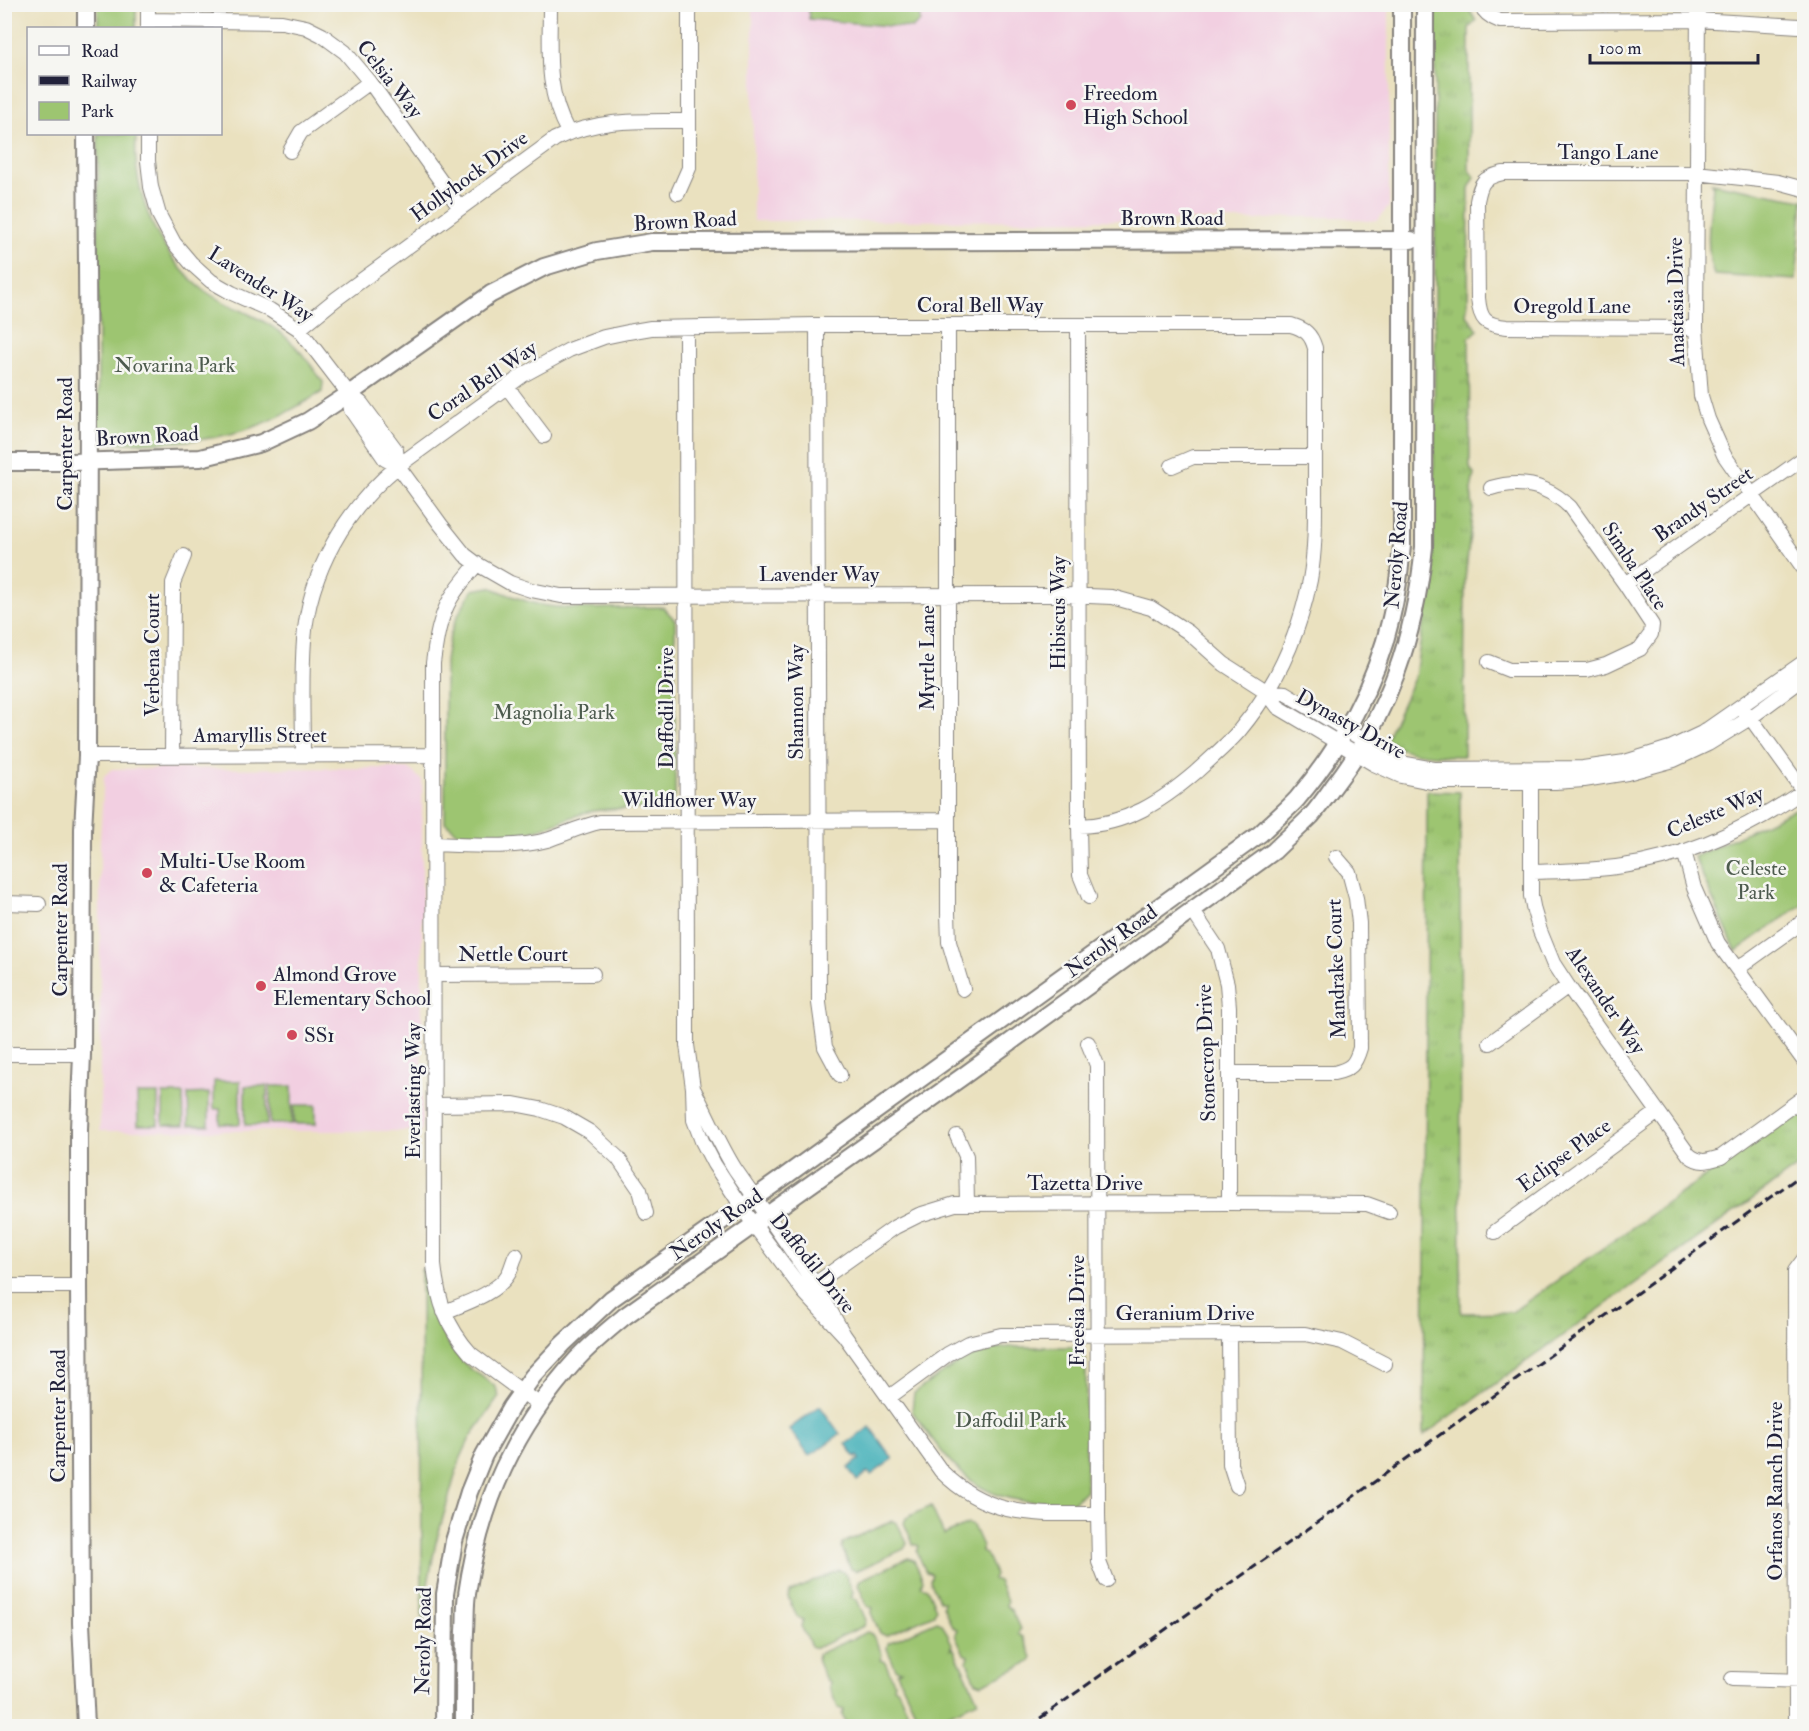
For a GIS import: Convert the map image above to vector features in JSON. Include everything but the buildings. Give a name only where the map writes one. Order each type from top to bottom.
[{"type":"street","points":[[86,4],[86,27]]},
{"type":"street","points":[[148,4],[148,24]]},
{"type":"street","points":[[549,4],[549,67],[552,92],[556,107],[568,132]]},
{"type":"street","points":[[678,193],[689,168],[689,4]]},
{"type":"street","name":"Neroly Road","points":[[444,1726],[445,1594],[454,1540],[469,1492],[484,1455],[511,1407],[533,1376],[562,1344],[611,1299],[1260,834],[1296,800],[1342,736],[1380,655],[1391,618],[1402,545],[1402,4]]},
{"type":"street","name":"Neroly Road","points":[[464,1726],[466,1596],[486,1510],[504,1464],[540,1405],[577,1359],[625,1316],[1274,851],[1312,815],[1361,747],[1378,716],[1400,665],[1412,623],[1424,547],[1425,4]]},
{"type":"street","points":[[1480,4],[1491,17],[1500,21],[1698,20],[1799,26]]},
{"type":"street","name":"Anastasia Drive","points":[[1698,4],[1696,328],[1701,396],[1708,419],[1724,455],[1804,569]]},
{"type":"street","name":"Celsia Way","points":[[148,24],[261,20],[306,27],[322,35],[345,52],[370,82],[460,208]]},
{"type":"street","points":[[1402,66],[1414,72],[1415,152],[1424,168]]},
{"type":"street","points":[[290,151],[302,132],[370,82]]},
{"type":"street","name":"Hollyhock Drive","points":[[299,329],[336,298],[555,139],[568,132],[609,122],[689,121]]},
{"type":"street","name":"Carpenter Road","points":[[86,135],[87,756],[82,854],[79,1286],[81,1623],[86,1726]]},
{"type":"street","name":"Lavender Way","points":[[148,135],[151,187],[159,215],[174,243],[191,263],[211,280],[270,310],[299,329],[349,394],[361,403],[396,450],[398,466],[465,555],[510,583],[561,596],[817,594],[1112,597],[1151,609],[1169,619],[1188,632],[1224,664],[1266,691]]},
{"type":"street","name":"Tango Lane","points":[[1477,251],[1477,201],[1480,188],[1488,177],[1503,173],[1696,173],[1778,182],[1804,189]]},
{"type":"street","name":"Brown Road","points":[[4,462],[200,458],[261,443],[308,421],[491,294],[544,267],[597,251],[652,242],[1424,240]]},
{"type":"street","name":"Oregold Lane","points":[[1477,251],[1479,312],[1483,319],[1497,326],[1696,328]]},
{"type":"street","name":"Coral Bell Way","points":[[303,755],[304,638],[309,607],[318,576],[335,538],[354,509],[398,466],[524,375],[569,350],[604,337],[651,328],[1291,325],[1302,328],[1312,336],[1315,348],[1314,530],[1310,580],[1290,648],[1275,678],[1238,733],[1181,784],[1151,806],[1131,816],[1096,826],[1078,826]]},
{"type":"street","name":"Shannon Way","points":[[817,326],[819,1003],[825,1047],[840,1075]]},
{"type":"street","name":"Myrtle Lane","points":[[948,326],[949,942],[963,988]]},
{"type":"street","name":"Hibiscus Way","points":[[1078,326],[1078,826],[1080,875],[1089,897]]},
{"type":"street","name":"Daffodil Drive","points":[[686,328],[687,1045],[693,1088],[748,1202],[941,1471],[953,1483],[970,1494],[991,1505],[1008,1510],[1050,1514],[1098,1514]]},
{"type":"street","points":[[507,387],[544,436]]},
{"type":"street","points":[[1172,466],[1193,457],[1314,457]]},
{"type":"street","name":"Brandy Street","points":[[1625,584],[1804,458]]},
{"type":"street","name":"Simba Place","points":[[1489,662],[1509,670],[1587,670],[1606,666],[1640,649],[1651,634],[1652,625],[1570,507],[1561,499],[1537,486],[1526,484],[1491,488]]},
{"type":"street","name":"Verbena Court","points":[[172,756],[173,583],[184,556]]},
{"type":"street","name":"Everlasting Way","points":[[477,564],[450,599],[440,623],[433,663],[434,1265],[437,1290],[452,1329],[471,1354],[540,1405]]},
{"type":"street","name":"Dynasty Drive","points":[[1746,712],[1804,662]]},
{"type":"street","name":"Dynasty Drive","points":[[1266,691],[1285,693],[1342,736],[1361,747],[1374,764],[1401,776],[1431,782],[1531,775],[1625,762],[1670,748],[1702,733],[1746,712],[1804,678]]},
{"type":"street","points":[[1746,712],[1804,792]]},
{"type":"street","name":"Amaryllis Street","points":[[87,756],[433,755]]},
{"type":"street","name":"Alexander Way","points":[[1531,775],[1531,896],[1540,931],[1553,963],[1689,1155],[1700,1161],[1720,1157],[1804,1097]]},
{"type":"street","name":"Celeste Way","points":[[1531,872],[1623,866],[1684,851],[1703,845],[1773,812],[1804,792]]},
{"type":"street","name":"Wildflower Way","points":[[433,844],[530,843],[547,840],[600,822],[948,820]]},
{"type":"street","points":[[1684,851],[1694,888],[1718,943],[1804,1061]]},
{"type":"street","name":"Mandrake Court","points":[[1229,1073],[1334,1073],[1346,1070],[1356,1062],[1360,1048],[1359,923],[1356,898],[1349,872],[1336,857]]},
{"type":"street","points":[[4,903],[39,904]]},
{"type":"street","name":"Stonecrop Drive","points":[[1192,910],[1218,949],[1227,984],[1229,1203]]},
{"type":"street","points":[[1737,969],[1804,921]]},
{"type":"street","name":"Nettle Court","points":[[434,975],[593,974]]},
{"type":"street","points":[[1490,1043],[1568,986]]},
{"type":"street","name":"Freesia Drive","points":[[1088,1043],[1097,1065],[1098,1514],[1099,1562],[1106,1580]]},
{"type":"street","points":[[4,1054],[82,1054]]},
{"type":"street","points":[[434,1105],[514,1104],[564,1117],[590,1132],[618,1158],[640,1190],[646,1213]]},
{"type":"street","name":"Eclipse Place","points":[[1495,1232],[1658,1112]]},
{"type":"street","points":[[957,1136],[966,1156],[967,1203]]},
{"type":"street","name":"Tazetta Drive","points":[[810,1288],[894,1227],[919,1215],[955,1204],[1367,1204],[1389,1212]]},
{"type":"street","points":[[444,1312],[484,1294],[498,1284],[508,1274],[516,1255]]},
{"type":"street","name":"Orfanos Ranch Drive","points":[[1796,1726],[1800,1681],[1795,1271],[1804,1259]]},
{"type":"street","points":[[4,1286],[79,1286]]},
{"type":"street","name":"Geranium Drive","points":[[888,1398],[948,1354],[968,1343],[1001,1335],[1305,1334],[1342,1342],[1385,1364]]},
{"type":"street","points":[[1229,1335],[1230,1464],[1238,1486]]},
{"type":"street","points":[[1732,1679],[1800,1681]]},
{"type":"shaded area","name":"Freedom High School","points":[[753,5],[1389,5],[1389,206],[1378,220],[1366,221],[1342,217],[1289,217],[1257,220],[753,221]]},
{"type":"shaded area","name":"Almond Grove Elementary School","points":[[408,768],[422,780],[422,1131],[100,1131],[100,841],[104,776],[112,769]]},
{"type":"green space","points":[[98,5],[136,5],[136,27],[98,27]]},
{"type":"green space","points":[[809,5],[919,5],[920,21],[912,28],[809,19]]},
{"type":"green space","points":[[1435,5],[1468,5],[1476,21],[1469,28],[1469,169],[1475,177],[1469,188],[1466,314],[1478,330],[1469,338],[1470,468],[1474,474],[1465,580],[1464,756],[1421,754],[1399,748],[1387,737],[1415,676],[1433,561]]},
{"type":"green space","name":"Novarina Park","points":[[98,135],[136,135],[138,180],[149,216],[167,250],[178,265],[205,291],[266,323],[289,340],[323,382],[322,392],[267,422],[214,438],[179,442],[110,443],[98,433]]},
{"type":"green space","points":[[1711,183],[1803,200],[1796,280],[1714,275],[1708,242],[1713,187]]},
{"type":"green space","name":"Magnolia Park","points":[[490,587],[525,601],[547,606],[590,609],[663,607],[675,620],[675,797],[662,809],[597,810],[542,828],[518,833],[458,833],[445,822],[446,652],[454,624],[473,590]]},
{"type":"green space","points":[[1427,791],[1460,792],[1461,1313],[1512,1312],[1804,1107],[1804,1162],[1424,1435]]},
{"type":"green space","name":"Celeste Park","points":[[1799,807],[1804,814],[1804,903],[1736,951],[1694,857]]},
{"type":"green space","points":[[214,1081],[240,1081],[240,1124],[220,1124],[220,1109],[214,1109]]},
{"type":"green space","points":[[245,1086],[267,1086],[267,1125],[245,1125]]},
{"type":"green space","points":[[270,1086],[292,1086],[292,1124],[270,1124]]},
{"type":"green space","points":[[209,1093],[209,1125],[189,1125],[188,1094]]},
{"type":"green space","points":[[137,1094],[158,1094],[158,1125],[138,1125]]},
{"type":"green space","points":[[163,1094],[183,1094],[184,1125],[163,1125]]},
{"type":"green space","points":[[294,1105],[316,1105],[316,1124],[294,1124]]},
{"type":"green space","points":[[423,1269],[431,1309],[448,1344],[466,1365],[496,1388],[499,1397],[470,1438],[459,1462],[436,1542],[428,1584],[424,1625],[422,1625],[421,1270]]},
{"type":"green space","name":"Daffodil Park","points":[[1008,1347],[1074,1347],[1086,1359],[1086,1490],[1074,1502],[1018,1500],[999,1496],[983,1488],[956,1468],[944,1455],[912,1411],[914,1393],[947,1370],[982,1352]]},
{"type":"green space","points":[[931,1506],[944,1535],[968,1524],[973,1526],[982,1546],[981,1552],[986,1554],[995,1574],[993,1579],[998,1581],[1007,1601],[1006,1606],[1011,1609],[1020,1629],[1018,1634],[1023,1637],[1032,1657],[1030,1662],[982,1684],[976,1682],[967,1662],[969,1656],[964,1654],[955,1634],[957,1629],[952,1627],[943,1606],[944,1602],[939,1600],[930,1580],[932,1574],[926,1572],[917,1552],[919,1546],[913,1544],[904,1523],[906,1518]]},
{"type":"green space","points":[[892,1521],[897,1523],[907,1543],[904,1549],[856,1571],[851,1569],[842,1548],[843,1543]]},
{"type":"green space","points":[[908,1558],[914,1560],[923,1580],[921,1586],[927,1588],[936,1608],[934,1614],[886,1636],[880,1633],[871,1613],[873,1608],[867,1606],[858,1585],[860,1580]]},
{"type":"green space","points":[[839,1570],[844,1572],[853,1592],[851,1597],[857,1600],[866,1620],[864,1626],[816,1648],[811,1646],[801,1626],[803,1620],[797,1617],[788,1597],[790,1592]]},
{"type":"green space","points":[[937,1621],[942,1623],[952,1644],[950,1649],[953,1647],[978,1701],[922,1726],[897,1673],[901,1671],[896,1669],[887,1649],[888,1643]]},
{"type":"green space","points":[[867,1632],[872,1634],[882,1654],[880,1660],[885,1662],[894,1682],[893,1687],[898,1690],[907,1710],[906,1715],[911,1717],[915,1726],[847,1726],[842,1715],[844,1710],[838,1708],[829,1687],[830,1682],[826,1680],[817,1660],[818,1654]]},
{"type":"water","points":[[820,1406],[840,1434],[809,1456],[789,1429]]},
{"type":"water","points":[[870,1427],[893,1459],[871,1475],[868,1472],[857,1481],[848,1468],[860,1459],[858,1456],[856,1458],[846,1444]]},
{"type":"railway","points":[[1029,1726],[1370,1485],[1804,1173]]},
{"type":"place","name":"Freedom High School","points":[[1071,105]]},
{"type":"place","name":"Multi-Use Room & Cafeteria","points":[[147,873]]},
{"type":"place","name":"Almond Grove Elementary School","points":[[261,986]]},
{"type":"place","name":"SS1","points":[[292,1035]]}]
